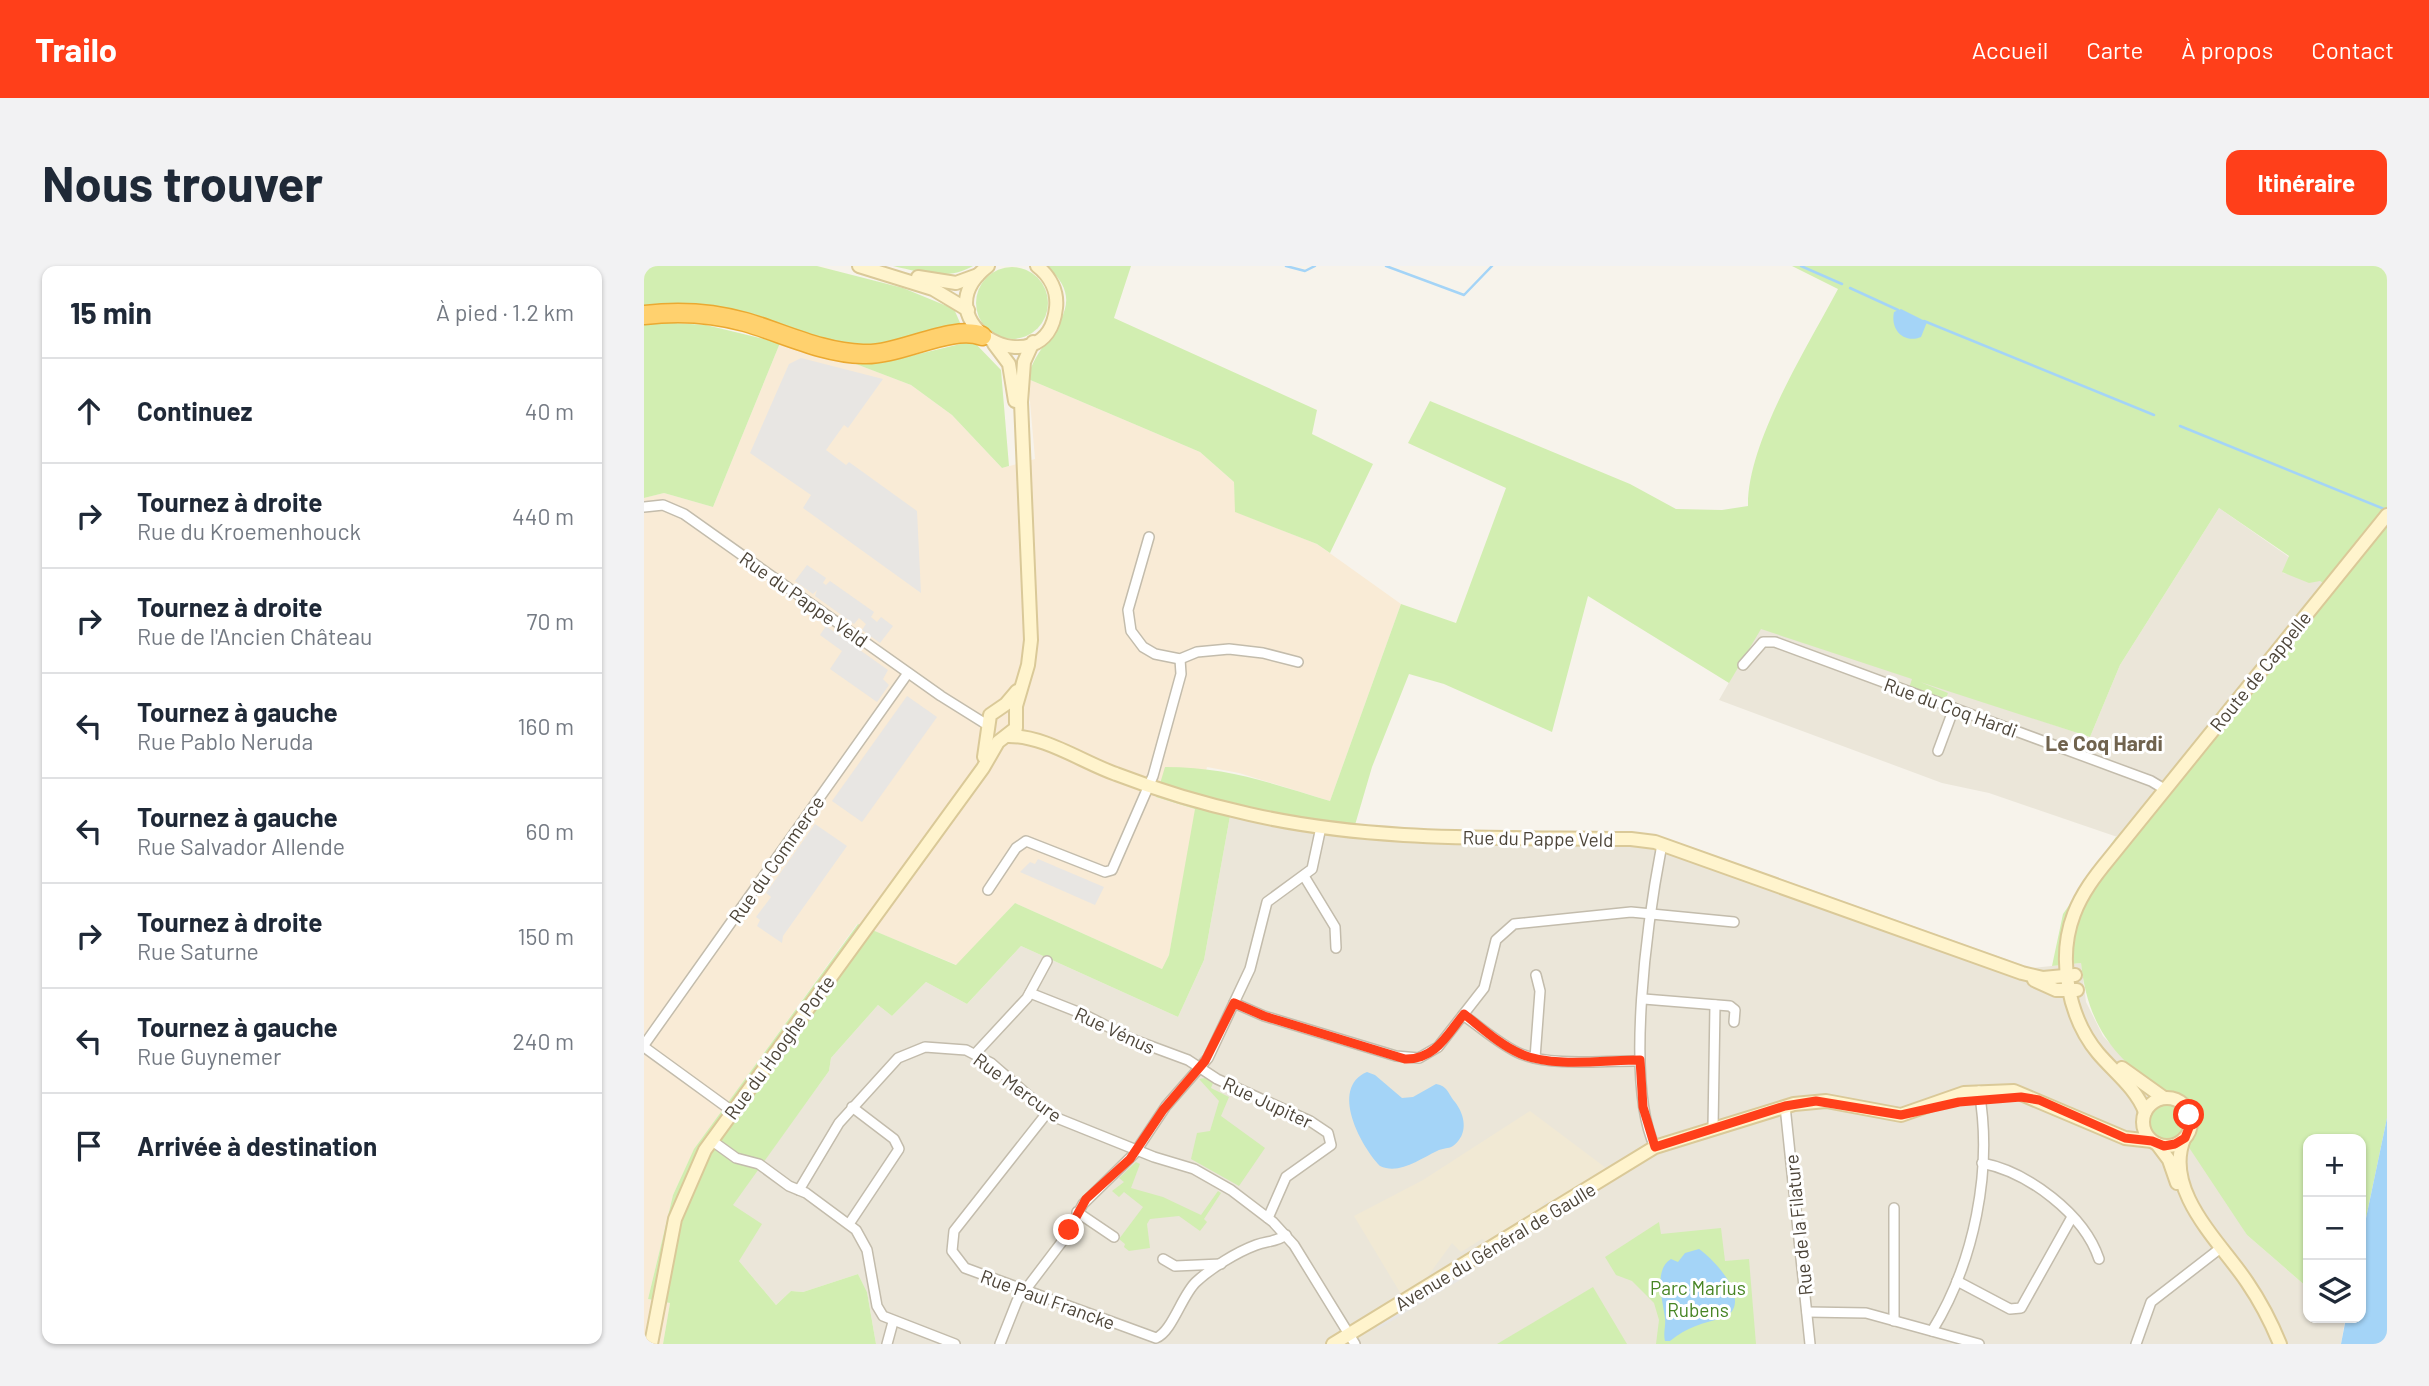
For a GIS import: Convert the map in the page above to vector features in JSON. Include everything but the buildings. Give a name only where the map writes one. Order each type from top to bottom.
[{"type":"highway","points":[[644,315],[680,313],[732,319],[822,347],[860,354],[896,352],[963,334],[988,340]]},
{"type":"street","points":[[859,266],[951,282],[983,271]]},
{"type":"street","points":[[1021,450],[1025,357],[1033,342],[1050,326],[1056,307],[1052,283],[1037,266]]},
{"type":"street","points":[[876,270],[933,289],[968,310]]},
{"type":"street","points":[[983,271],[970,290],[968,310],[974,326],[1004,355],[1010,368],[1021,450],[1031,617],[1031,646],[1027,672],[1014,730],[1005,736],[994,734],[989,727],[990,716],[1012,698],[1027,672]]},
{"type":"street","points":[[988,340],[1017,348],[1033,342]]},
{"type":"street","name":"Rue du Pappe Veld","points":[[644,507],[663,505],[684,514],[908,673],[989,727]]},
{"type":"street","name":"Route de Cappelle","points":[[2073,990],[2071,975],[2076,922],[2094,888],[2135,828],[2387,515]]},
{"type":"street","points":[[1149,537],[1129,604],[1129,626],[1136,640],[1147,650],[1180,659],[1196,652],[1229,649],[1263,653],[1298,662]]},
{"type":"street","name":"Rue du Coq Hardi","points":[[1743,665],[1768,640],[2151,782],[2165,790]]},
{"type":"street","points":[[988,890],[1016,848],[1026,841],[1110,871],[1149,786],[1181,674],[1180,659]]},
{"type":"street","name":"Rue du Commerce","points":[[644,1046],[908,673]]},
{"type":"street","name":"Rue du Pappe Veld","points":[[959,707],[978,712],[998,709]]},
{"type":"street","points":[[1938,751],[1954,708]]},
{"type":"street","points":[[998,709],[1016,719]]},
{"type":"street","name":"Rue du Pappe Veld","points":[[1016,719],[1045,744]]},
{"type":"street","name":"Rue du Hooghe Porte","points":[[972,781],[987,748],[989,727]]},
{"type":"street","name":"Rue du Pappe Veld","points":[[1005,736],[1021,736],[1149,786],[1238,812],[1321,827],[1415,836],[1637,839],[1662,844],[2022,973],[2043,978],[2071,975]]},
{"type":"street","name":"Rue du Hooghe Porte","points":[[651,1344],[675,1219],[691,1176],[711,1139],[1005,736]]},
{"type":"street","points":[[1000,1344],[1015,1305],[1061,1243],[1077,1212],[1094,1191],[1137,1150],[1163,1110],[1200,1068],[1250,969],[1266,904],[1277,892],[1304,876],[1314,865],[1321,827]]},
{"type":"street","points":[[1655,1147],[1643,1107],[1640,1060],[1651,914],[1662,844]]},
{"type":"street","points":[[1304,876],[1335,927],[1336,948]]},
{"type":"street","points":[[1234,1003],[1264,1016],[1401,1058],[1419,1058],[1436,1050],[1486,984],[1494,944],[1510,926],[1626,912],[1734,922]]},
{"type":"street","points":[[975,1054],[1006,1024],[1030,993],[1047,961]]},
{"type":"street","name":"Rue du Pappe Veld","points":[[2022,973],[2053,989],[2073,990]]},
{"type":"street","points":[[1535,1058],[1541,991],[1536,975]]},
{"type":"street","points":[[2073,990],[2104,1048],[2136,1081],[2164,1098],[2178,1100],[2188,1110],[2190,1125],[2180,1159],[2184,1184],[2206,1227]]},
{"type":"street","points":[[2073,990],[2079,1022],[2091,1045],[2136,1094],[2144,1117],[2145,1133],[2169,1160],[2185,1201],[2256,1296],[2280,1344]]},
{"type":"street","name":"Rue Vénus","points":[[1030,993],[1200,1068]]},
{"type":"street","points":[[1644,999],[1732,1007],[1734,1022]]},
{"type":"street","points":[[1713,1128],[1715,1005]]},
{"type":"street","points":[[1464,1014],[1506,1046],[1535,1058],[1640,1060]]},
{"type":"street","points":[[644,1046],[732,1111]]},
{"type":"street","name":"Rue Mercure","points":[[799,1190],[818,1153],[852,1107],[890,1065],[907,1052],[936,1046],[975,1054],[991,1063],[1047,1113],[1137,1150],[1200,1171],[1268,1218],[1286,1235],[1311,1268],[1352,1339]]},
{"type":"street","name":"Rue Jupiter","points":[[1200,1068],[1313,1122],[1332,1140],[1325,1150],[1286,1177],[1268,1218]]},
{"type":"street","name":"Avenue du Général de Gaulle","points":[[1333,1344],[1352,1339],[1655,1147],[1785,1106],[1826,1101],[1896,1115],[1922,1109],[1950,1097],[2014,1091],[2125,1138],[2155,1143]]},
{"type":"street","points":[[1933,1331],[1957,1281],[1973,1225],[1982,1163],[1979,1095]]},
{"type":"street","points":[[2105,1128],[2128,1133],[2144,1117],[2154,1101],[2164,1098]]},
{"type":"street","name":"Rue de la Filature","points":[[1785,1106],[1810,1344]]},
{"type":"street","points":[[849,1224],[899,1149],[894,1139],[852,1107]]},
{"type":"street","name":"Rue Paul Francke","points":[[1047,1113],[959,1223],[950,1243],[956,1259],[965,1268],[1156,1338],[1164,1333],[1191,1287],[1223,1264]]},
{"type":"street","points":[[711,1139],[736,1158],[760,1164],[849,1224],[862,1237],[867,1250],[878,1310],[892,1322],[955,1344]]},
{"type":"street","points":[[2155,1143],[2170,1146],[2184,1139]]},
{"type":"street","points":[[1982,1163],[2030,1183],[2072,1217],[2091,1242],[2099,1259]]},
{"type":"street","points":[[1894,1208],[1895,1321]]},
{"type":"street","points":[[1077,1212],[1114,1237]]},
{"type":"street","points":[[1957,1281],[2010,1309],[2021,1308],[2072,1217]]},
{"type":"street","points":[[1163,1259],[1175,1266],[1223,1264],[1253,1246],[1277,1241],[1286,1235]]},
{"type":"street","points":[[2136,1344],[2151,1302],[2222,1247]]},
{"type":"street","points":[[1807,1312],[1852,1311],[1979,1344]]},
{"type":"street","points":[[887,1344],[892,1322]]},
{"type":"shaded area","points":[[780,343],[848,361],[911,385],[952,415],[1002,468],[1035,459],[1028,379],[1200,452],[1234,482],[1236,512],[1317,544],[1401,604],[1330,801],[1239,773],[1207,767],[1196,809],[1169,955],[1162,969],[1015,903],[957,965],[857,924],[694,1150],[673,1195],[648,1299],[670,1303],[663,1344],[644,1344],[644,498],[664,493],[713,507]]},
{"type":"shaded area","points":[[801,358],[883,379],[848,428],[844,425],[826,450],[846,465],[849,462],[917,511],[921,593],[803,508],[811,495],[750,453],[789,364]]},
{"type":"shaded area","points":[[2219,508],[2289,557],[2283,573],[2320,581],[2334,591],[2132,842],[1989,793],[1942,783],[1719,700],[1760,628],[2090,737],[2120,665]]},
{"type":"shaded area","points":[[807,565],[826,578],[823,583],[826,585],[830,581],[874,612],[871,617],[877,622],[881,617],[893,626],[880,643],[862,630],[866,624],[859,618],[854,624],[815,596],[817,590],[813,594],[795,581]]},
{"type":"shaded area","points":[[826,626],[888,670],[883,679],[889,685],[877,702],[830,669],[842,651],[820,635]]},
{"type":"shaded area","points":[[907,696],[937,717],[862,822],[832,801]]},
{"type":"shaded area","points":[[1232,805],[1341,823],[1422,829],[1640,833],[1689,846],[2031,968],[2081,963],[2086,1002],[2103,1036],[2135,1070],[2160,1090],[2175,1092],[2190,1101],[2197,1121],[2192,1139],[2247,1235],[2303,1284],[2303,1323],[2344,1323],[2341,1344],[876,1344],[867,1292],[858,1274],[803,1292],[791,1291],[776,1305],[739,1261],[732,1205],[829,1071],[831,1058],[878,1005],[892,1016],[926,982],[967,1004],[1021,946],[1178,1017],[1204,960]]},
{"type":"shaded area","points":[[815,824],[847,846],[783,936],[782,943],[757,926],[760,920],[756,917],[771,897],[766,893]]},
{"type":"shaded area","points":[[1038,859],[1104,887],[1095,905],[1020,872],[1030,862],[1035,864]]},
{"type":"shaded area","points":[[1530,1111],[1606,1168],[1550,1203],[1546,1201],[1538,1210],[1487,1242],[1482,1239],[1461,1252],[1452,1243],[1425,1280],[1401,1294],[1354,1216],[1423,1180]]},
{"type":"shaded area","points":[[1467,1269],[1470,1274],[1378,1329],[1375,1324]]},
{"type":"green space","points":[[652,266],[817,266],[903,288],[954,309],[961,325],[877,350],[644,311],[644,272]]},
{"type":"green space","points":[[893,266],[973,266],[963,271],[944,274],[924,273]]},
{"type":"green space","points":[[1046,266],[1131,266],[1114,318],[1317,410],[1312,434],[1373,464],[1330,553],[1317,544],[1235,512],[1234,482],[1200,452],[1028,379],[1033,364],[1065,310],[1066,296],[1060,282]]},
{"type":"green space","points":[[1792,266],[2387,266],[2387,1118],[2366,1218],[2366,1134],[2303,1134],[2303,1284],[2247,1235],[2188,1146],[2197,1121],[2192,1104],[2187,1099],[2163,1091],[2140,1075],[2104,1034],[2089,1002],[2081,963],[2052,966],[2063,914],[2116,837],[2132,842],[2334,591],[2320,581],[2309,583],[2282,572],[2289,556],[2219,508],[2120,665],[2090,737],[1920,682],[1948,693],[1945,701],[1909,688],[1912,679],[1761,629],[1729,683],[1588,596],[1552,732],[1444,684],[1409,674],[1372,767],[1355,825],[1274,814],[1232,805],[1204,960],[1178,1017],[1021,946],[967,1004],[926,982],[892,1016],[878,1005],[831,1058],[829,1071],[733,1205],[762,1224],[739,1261],[776,1305],[791,1291],[803,1292],[858,1274],[867,1292],[876,1344],[663,1344],[670,1303],[648,1299],[673,1195],[694,1149],[858,924],[956,965],[1015,903],[1162,969],[1169,955],[1195,809],[1156,797],[1165,767],[1229,773],[1330,801],[1401,604],[1456,623],[1506,488],[1408,443],[1430,401],[1630,484],[1676,509],[1722,510],[1748,506],[1750,481],[1768,424],[1838,289]]},
{"type":"green space","points":[[1012,267],[1026,270],[1038,277],[1045,289],[1048,303],[1045,317],[1038,329],[1026,336],[1012,339],[998,336],[986,329],[979,317],[976,303],[979,289],[986,277],[998,270]]},
{"type":"green space","points":[[644,321],[706,325],[780,343],[713,507],[664,493],[644,498]]},
{"type":"green space","points":[[973,341],[1001,370],[1009,466],[1002,468],[952,415],[911,385],[848,361],[881,363]]},
{"type":"green space","points":[[1205,1078],[1213,1083],[1211,1088],[1229,1097],[1221,1116],[1265,1148],[1239,1186],[1191,1159],[1197,1133],[1210,1131],[1219,1101],[1199,1079]]},
{"type":"green space","points":[[2167,1104],[2180,1109],[2185,1122],[2180,1135],[2167,1140],[2154,1135],[2149,1122],[2154,1109]]},
{"type":"green space","points":[[1136,1162],[1140,1164],[1131,1188],[1163,1197],[1201,1215],[1218,1191],[1221,1193],[1204,1219],[1207,1222],[1200,1231],[1179,1216],[1150,1219],[1147,1224],[1150,1248],[1129,1251],[1124,1247],[1125,1244],[1119,1239],[1143,1207],[1124,1192],[1119,1197],[1112,1191],[1124,1182],[1119,1178]]},
{"type":"green space","name":"Parc Marius Rubens","points":[[1659,1222],[1661,1234],[1721,1228],[1725,1261],[1749,1259],[1756,1344],[1656,1344],[1659,1320],[1654,1303],[1632,1281],[1616,1275],[1605,1257]]},
{"type":"green space","points":[[1593,1287],[1627,1344],[1497,1344]]},
{"type":"water","points":[[1901,309],[1927,322],[1921,337],[1909,339],[1896,330],[1894,312]]},
{"type":"water","points":[[1367,1072],[1375,1075],[1402,1098],[1413,1097],[1436,1084],[1443,1087],[1463,1118],[1463,1130],[1458,1141],[1451,1147],[1402,1167],[1395,1169],[1380,1166],[1358,1132],[1349,1104],[1350,1091],[1356,1080]]},
{"type":"water","points":[[2387,1118],[2387,1344],[2341,1344],[2345,1323],[2366,1323],[2366,1218]]},
{"type":"water","points":[[1699,1249],[1714,1262],[1729,1282],[1735,1302],[1732,1311],[1724,1318],[1695,1326],[1670,1341],[1665,1341],[1660,1286],[1662,1270],[1671,1259],[1678,1262],[1685,1253]]},
{"type":"waterway","points":[[1286,266],[1305,271],[1315,266]]},
{"type":"waterway","points":[[1386,266],[1464,295],[1492,266]]},
{"type":"waterway","points":[[1801,266],[1842,284]]},
{"type":"waterway","points":[[1850,288],[1898,310]]},
{"type":"waterway","points":[[1924,321],[2154,415]]},
{"type":"waterway","points":[[2180,426],[2384,509]]},
{"type":"district","name":"Le Coq Hardi","points":[[2104,742]]},
{"type":"route","points":[[1069,1230],[1086,1199],[1130,1159],[1163,1110],[1205,1061],[1234,1003],[1264,1016],[1405,1059],[1419,1058],[1436,1050],[1464,1014],[1506,1046],[1530,1057],[1550,1060],[1640,1060],[1643,1107],[1648,1131],[1655,1147],[1785,1106],[1816,1101],[1901,1115],[1959,1102],[2002,1096],[2021,1097],[2039,1100],[2125,1138],[2152,1141],[2164,1146],[2170,1146],[2185,1138],[2191,1121],[2189,1115]]}]
